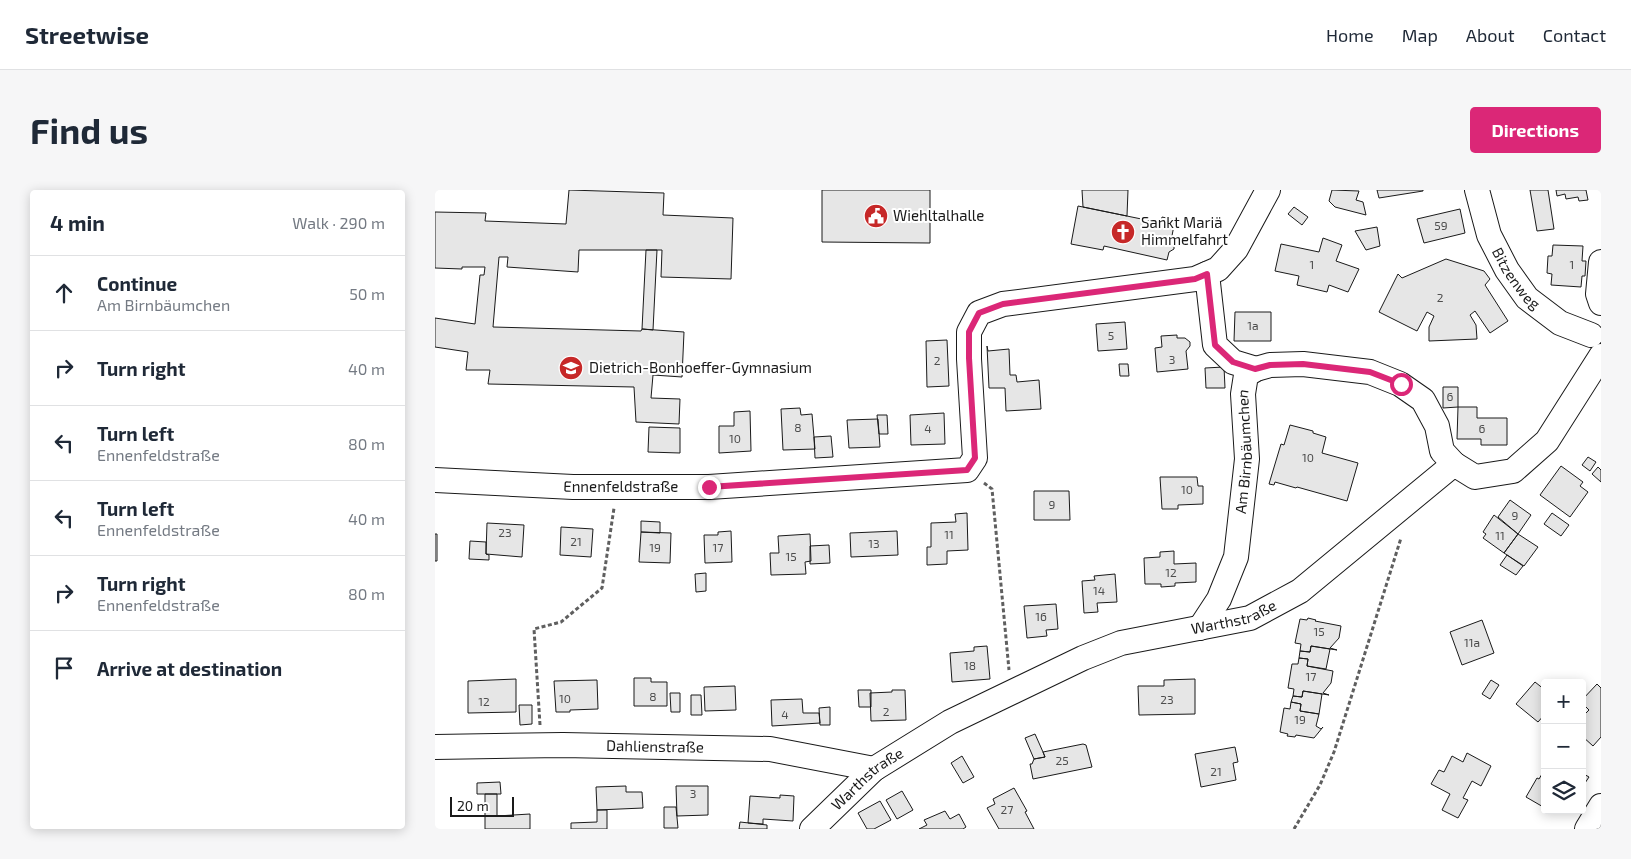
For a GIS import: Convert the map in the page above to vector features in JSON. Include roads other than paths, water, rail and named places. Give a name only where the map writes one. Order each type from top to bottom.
[{"type":"street","points":[[1255,369],[1233,362],[1215,345],[1207,274],[1218,269],[1236,250],[1268,190]]},
{"type":"street","name":"Bitzenweg","points":[[1477,190],[1489,235],[1507,270],[1527,298],[1561,323],[1598,342]]},
{"type":"street","points":[[1601,262],[1598,294],[1601,303]]},
{"type":"street","name":"Ennenfeldstraße","points":[[435,480],[617,488],[709,487],[967,470],[975,458],[969,332],[979,313],[1003,304],[1195,279],[1207,274]]},
{"type":"street","points":[[1454,464],[1475,477],[1513,470],[1547,441],[1598,342]]},
{"type":"street","name":"Am Birnbäumchen","points":[[1200,628],[1219,599],[1236,557],[1247,459],[1243,394],[1246,375],[1255,369],[1270,365],[1303,364],[1370,372],[1401,384],[1423,400],[1437,426],[1442,451],[1454,464]]},
{"type":"street","name":"Warthstraße","points":[[812,829],[874,769],[950,722],[1083,658],[1121,642],[1250,618],[1300,591],[1454,464]]},
{"type":"street","name":"Dahlienstraße","points":[[435,747],[542,745],[770,749],[874,769]]},
{"type":"street","points":[[1587,829],[1601,806]]},
{"type":"place","name":"Wiehltalhalle","points":[[876,216]]},
{"type":"place","name":"Sankt Mariä Himmelfahrt","points":[[1123,232]]},
{"type":"place","name":"Dietrich-Bonhoeffer-Gymnasium","points":[[571,368]]}]
